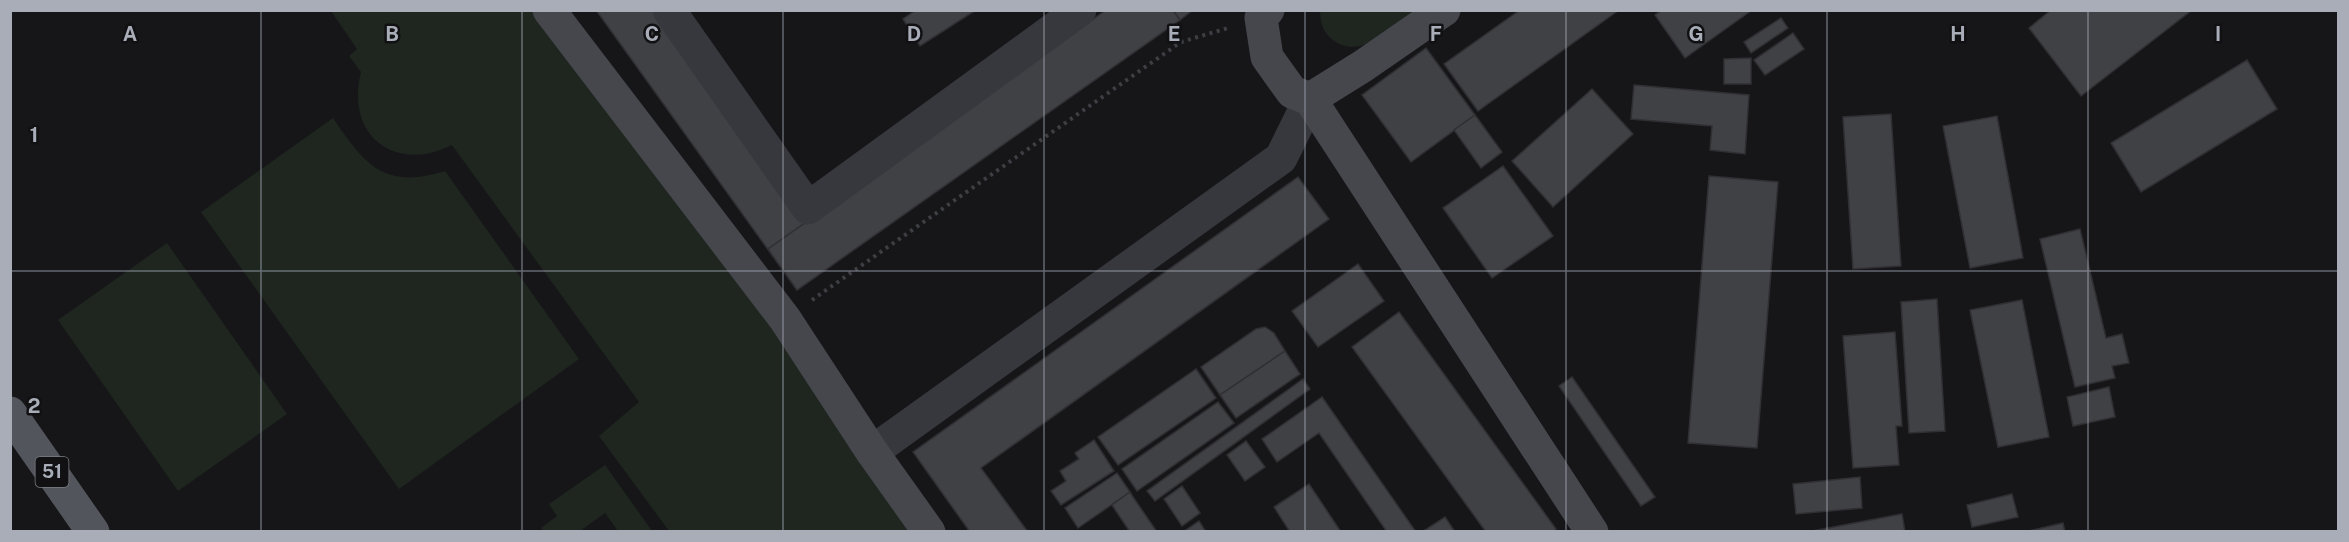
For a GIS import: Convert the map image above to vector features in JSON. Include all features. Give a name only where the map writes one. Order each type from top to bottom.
[{"type":"main road","name":"51","points":[[10,413],[93,531]]},
{"type":"street","points":[[549,10],[785,319],[872,452],[929,531]]},
{"type":"street","points":[[669,10],[808,208],[1080,10]]},
{"type":"street","points":[[872,452],[1281,158],[1310,99],[1363,66],[1444,10]]},
{"type":"street","points":[[1264,14],[1267,57],[1292,92],[1310,99],[1592,531]]},
{"type":"path","points":[[785,319],[1181,42],[1264,14]]},
{"type":"shaded area","points":[[1320,10],[1414,11],[1388,32],[1367,44],[1346,46],[1328,36],[1322,24]]},
{"type":"shaded area","points":[[331,11],[535,11],[771,327],[915,531],[669,531],[599,436],[639,402],[452,145],[431,153],[411,155],[394,151],[379,143],[367,130],[360,114],[358,94],[361,72],[349,56],[357,49]]},
{"type":"shaded area","points":[[333,118],[355,149],[378,169],[391,175],[406,177],[445,171],[579,359],[399,489],[201,212]]},
{"type":"shaded area","points":[[167,243],[287,414],[178,491],[58,320]]},
{"type":"shaded area","points":[[605,465],[652,531],[618,531],[605,513],[580,531],[544,531],[541,528],[557,516],[549,504]]},
{"type":"building","points":[[596,10],[654,10],[835,263],[797,290]]},
{"type":"building","points":[[916,10],[976,10],[920,46],[903,19]]},
{"type":"building","points":[[1106,10],[1173,10],[1180,20],[797,290],[768,249]]},
{"type":"building","points":[[1173,10],[1193,10],[1180,20]]},
{"type":"building","points":[[1520,10],[1619,10],[1478,111],[1444,64]]},
{"type":"building","points":[[1662,10],[1752,10],[1685,58],[1655,15]]},
{"type":"building","points":[[2051,10],[2192,10],[2081,96],[2029,28]]},
{"type":"building","points":[[1781,18],[1788,28],[1751,53],[1744,42]]},
{"type":"building","points":[[1793,33],[1804,49],[1765,75],[1754,60]]},
{"type":"building","points":[[1426,48],[1475,115],[1411,162],[1362,95]]},
{"type":"building","points":[[1751,58],[1751,84],[1724,84],[1724,59]]},
{"type":"building","points":[[2247,60],[2277,109],[2141,192],[2111,143]]},
{"type":"building","points":[[1634,85],[1749,95],[1745,154],[1710,150],[1712,126],[1631,119]]},
{"type":"building","points":[[1592,89],[1633,134],[1553,207],[1512,161]]},
{"type":"building","points":[[1891,114],[1901,266],[1853,269],[1843,117]]},
{"type":"building","points":[[1475,115],[1502,152],[1481,168],[1454,130]]},
{"type":"building","points":[[1997,116],[2023,258],[1970,268],[1943,126]]},
{"type":"building","points":[[1503,166],[1553,236],[1492,278],[1443,208]]},
{"type":"building","points":[[1709,176],[1778,182],[1757,448],[1688,443]]},
{"type":"building","points":[[1298,177],[1329,219],[981,468],[1028,532],[970,532],[913,452]]},
{"type":"building","points":[[2080,229],[2106,338],[2122,334],[2129,363],[2112,366],[2115,378],[2075,387],[2040,239]]},
{"type":"building","points":[[1358,264],[1384,301],[1318,347],[1292,311]]},
{"type":"building","points":[[1937,299],[1945,431],[1909,433],[1901,302]]},
{"type":"building","points":[[2022,300],[2049,437],[1998,447],[1970,310]]},
{"type":"building","points":[[1399,312],[1556,529],[1553,532],[1486,532],[1352,347]]},
{"type":"building","points":[[1265,327],[1274,333],[1285,351],[1220,395],[1201,367],[1256,329]]},
{"type":"building","points":[[1895,332],[1902,426],[1896,426],[1899,465],[1853,468],[1843,336]]},
{"type":"building","points":[[1285,351],[1300,374],[1236,418],[1220,395]]},
{"type":"building","points":[[1196,369],[1216,398],[1118,465],[1098,437]]},
{"type":"building","points":[[1572,377],[1655,497],[1641,506],[1559,386]]},
{"type":"building","points":[[1303,379],[1310,389],[1155,501],[1147,491]]},
{"type":"building","points":[[2109,387],[2115,417],[2073,426],[2067,397]]},
{"type":"building","points":[[1322,397],[1416,532],[1387,532],[1319,433],[1277,462],[1262,439]]},
{"type":"building","points":[[1218,402],[1234,423],[1137,491],[1122,469]]},
{"type":"building","points":[[1094,440],[1114,471],[1061,505],[1051,491],[1066,481],[1060,471],[1079,459],[1075,453]]},
{"type":"building","points":[[1246,441],[1265,467],[1245,481],[1227,455]]},
{"type":"building","points":[[1117,473],[1130,492],[1078,528],[1065,508]]},
{"type":"building","points":[[1860,477],[1862,508],[1796,514],[1793,484]]},
{"type":"building","points":[[1309,484],[1341,532],[1290,532],[1274,507]]},
{"type":"building","points":[[1182,486],[1200,513],[1182,526],[1164,499]]},
{"type":"building","points":[[1130,492],[1157,532],[1130,532],[1112,505]]},
{"type":"building","points":[[2012,494],[2018,517],[1972,527],[1967,505]]},
{"type":"building","points":[[1902,514],[1905,532],[1807,532]]},
{"type":"building","points":[[1445,517],[1455,532],[1426,532],[1425,530]]},
{"type":"building","points":[[1199,521],[1206,532],[1183,532]]},
{"type":"building","points":[[2063,523],[2065,532],[2024,532]]}]
